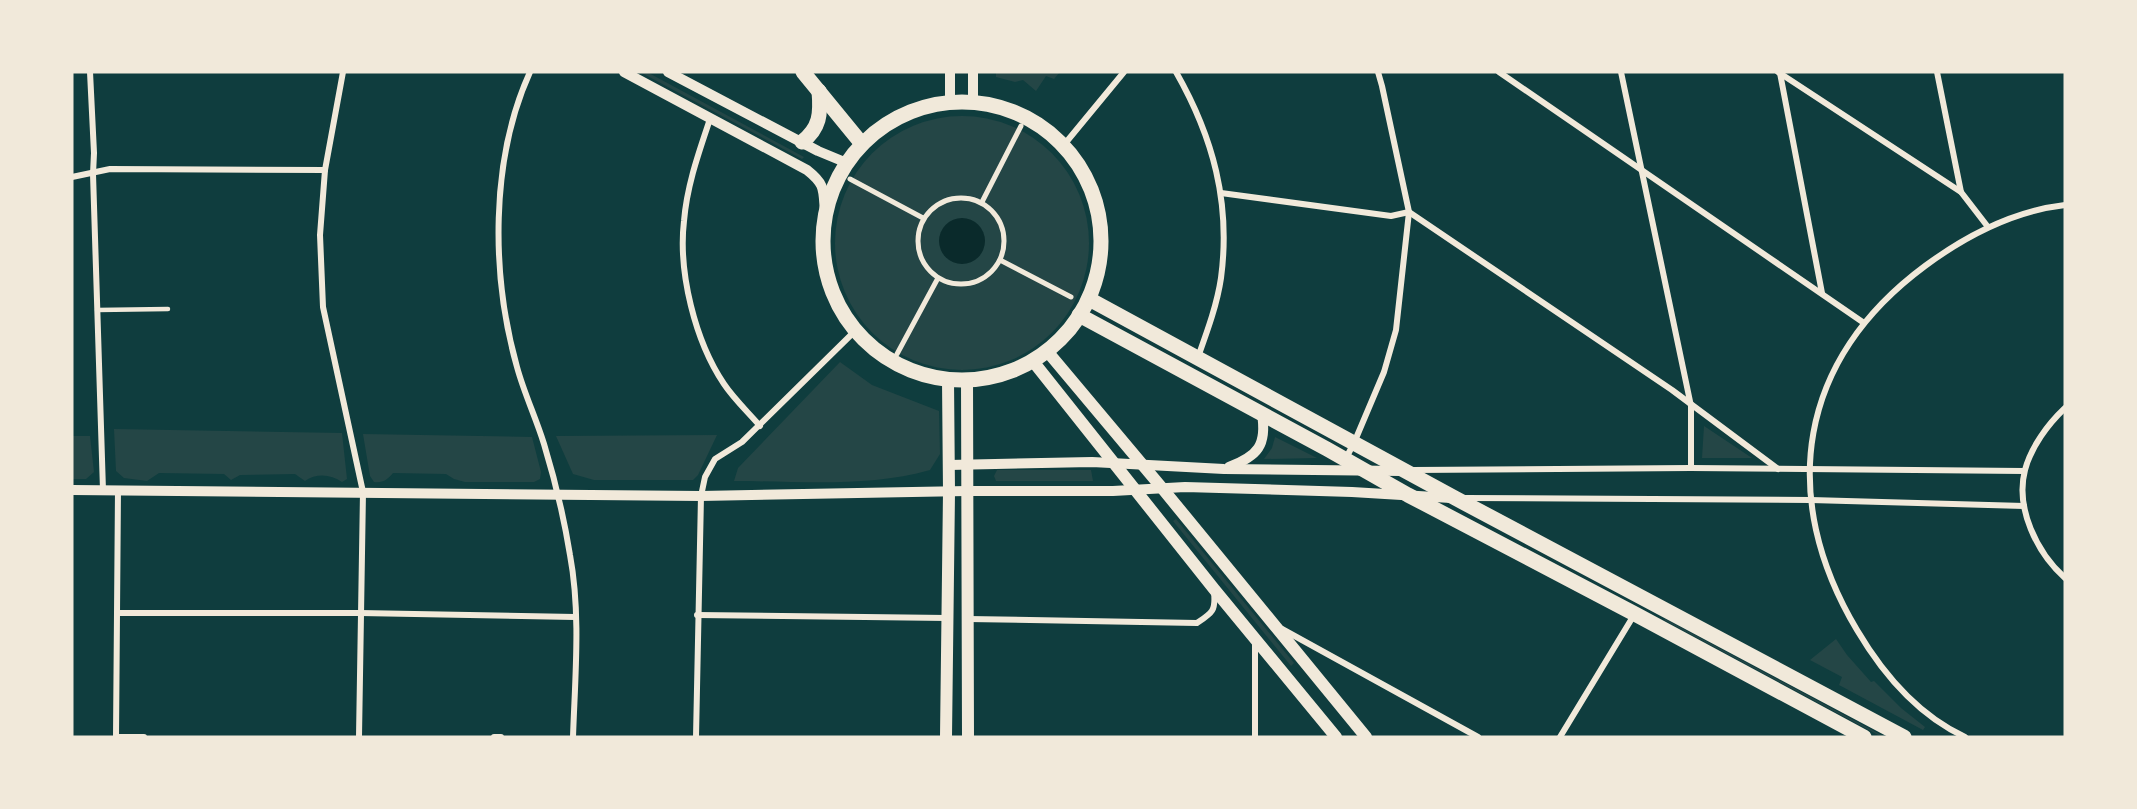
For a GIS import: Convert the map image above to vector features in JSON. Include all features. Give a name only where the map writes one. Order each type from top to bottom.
[{"type":"main road","points":[[803,72],[862,144]]},
{"type":"main road","points":[[802,142],[818,125],[821,111],[819,92]]},
{"type":"main road","points":[[950,101],[973,102],[1001,107],[1025,117],[1063,146],[1083,174],[1096,203],[1101,234],[1099,265],[1089,299],[1064,334],[1047,351],[1015,370],[1000,375],[967,380],[948,380],[930,377],[902,366],[870,346],[855,332],[836,300],[826,271],[823,240],[825,213],[834,188],[847,163],[862,144],[888,123],[919,108],[950,101]]},
{"type":"main road","points":[[1089,299],[1455,498],[1904,737]]},
{"type":"main road","points":[[1079,315],[1345,458],[1408,495],[1864,737]]},
{"type":"main road","points":[[1047,351],[1366,737]]},
{"type":"main road","points":[[1032,360],[1133,489],[1336,737]]},
{"type":"main road","points":[[946,737],[948,380]]},
{"type":"main road","points":[[967,380],[968,737]]},
{"type":"street","points":[[90,72],[103,490]]},
{"type":"street","points":[[343,72],[325,170],[320,235],[323,307],[363,492],[359,737]]},
{"type":"street","points":[[530,72],[508,135],[499,230],[500,275],[507,325],[517,368],[544,443],[570,555],[575,617],[573,737]]},
{"type":"street","points":[[624,72],[807,170],[820,181],[825,213]]},
{"type":"street","points":[[668,72],[847,163]]},
{"type":"street","points":[[950,72],[950,101]]},
{"type":"street","points":[[973,72],[973,102]]},
{"type":"street","points":[[1063,146],[1124,72]]},
{"type":"street","points":[[1176,72],[1209,140],[1221,193],[1224,241],[1221,279],[1214,309],[1197,358]]},
{"type":"street","points":[[1345,458],[1354,443],[1384,372],[1396,330],[1409,212],[1383,86],[1378,72]]},
{"type":"street","points":[[1499,72],[1864,323]]},
{"type":"street","points":[[1621,72],[1692,406],[1691,468]]},
{"type":"street","points":[[1937,72],[1961,192]]},
{"type":"street","points":[[1779,73],[1822,293]]},
{"type":"street","points":[[1779,73],[1961,192],[1988,227]]},
{"type":"street","points":[[710,119],[694,163],[683,222],[685,272],[690,303],[708,356],[724,384],[760,426]]},
{"type":"street","points":[[982,202],[1021,126]]},
{"type":"street","points":[[72,177],[110,169],[325,170]]},
{"type":"street","points":[[850,179],[923,218]]},
{"type":"street","points":[[1221,193],[1391,216],[1409,212],[1672,390],[1778,469]]},
{"type":"street","points":[[967,198],[982,202],[992,210],[1003,230],[1005,247],[1000,260],[989,275],[970,283],[954,284],[938,278],[928,270],[917,243],[918,229],[923,218],[933,206],[948,200],[967,198]]},
{"type":"street","points":[[1965,737],[1950,730],[1926,713],[1875,659],[1856,629],[1825,565],[1810,500],[1809,468],[1813,429],[1830,376],[1864,323],[1907,279],[1955,245],[1988,227],[2027,213],[2065,205]]},
{"type":"street","points":[[1000,260],[1071,297]]},
{"type":"street","points":[[897,354],[938,278]]},
{"type":"street","points":[[696,737],[701,496],[705,477],[715,459],[742,442],[760,426],[855,332]]},
{"type":"street","points":[[2065,408],[2038,442],[2024,471],[2024,506],[2032,532],[2056,570],[2065,578]]},
{"type":"street","points":[[1224,469],[1245,461],[1257,452],[1265,429],[1262,414]]},
{"type":"street","points":[[949,465],[1113,463],[1224,469],[1368,471],[1809,468],[2024,471]]},
{"type":"street","points":[[72,490],[701,496],[1113,491],[1162,488],[1330,491],[1455,498],[1810,500],[2024,506]]},
{"type":"street","points":[[118,490],[116,737],[144,737]]},
{"type":"street","points":[[968,619],[1197,623],[1211,614],[1215,604],[1214,589]]},
{"type":"street","points":[[117,613],[360,613],[575,617]]},
{"type":"street","points":[[1560,737],[1635,614]]},
{"type":"street","points":[[697,615],[947,618]]},
{"type":"street","points":[[1273,624],[1478,737]]},
{"type":"street","points":[[1255,638],[1255,737]]},
{"type":"street","points":[[1946,737],[1950,730]]},
{"type":"street","points":[[495,737],[501,737]]},
{"type":"lane","points":[[97,310],[168,309]]},
{"type":"shaded area","points":[[640,72],[647,72],[804,157],[802,159]]},
{"type":"shaded area","points":[[1060,72],[1054,79],[1046,76],[1036,91],[1023,80],[1015,82],[996,77],[996,73]]},
{"type":"shaded area","points":[[950,116],[974,116],[1011,125],[1033,137],[1052,153],[1068,172],[1080,194],[1087,218],[1089,243],[1087,268],[1080,292],[1068,314],[1052,333],[1033,349],[1011,361],[974,370],[950,370],[913,361],[891,349],[864,324],[844,292],[840,280],[835,255],[835,231],[844,194],[856,172],[881,145],[913,125],[925,121]]},
{"type":"shaded area","points":[[962,218],[978,225],[985,241],[978,257],[962,264],[946,257],[939,241],[946,225]]},
{"type":"shaded area","points":[[840,362],[872,385],[939,411],[940,454],[930,470],[906,476],[857,481],[734,481],[738,468]]},
{"type":"shaded area","points":[[1704,426],[1752,458],[1702,458]]},
{"type":"shaded area","points":[[114,429],[342,433],[347,479],[342,482],[324,475],[305,481],[295,474],[240,475],[231,480],[224,474],[159,473],[147,481],[124,478],[116,471]]},
{"type":"shaded area","points":[[363,434],[532,437],[541,472],[540,479],[534,482],[465,482],[446,474],[393,473],[385,480],[374,482],[370,476]]},
{"type":"shaded area","points":[[717,435],[698,475],[693,480],[594,480],[573,474],[556,436]]},
{"type":"shaded area","points":[[72,436],[90,436],[94,472],[86,479],[72,479]]},
{"type":"shaded area","points":[[1275,437],[1317,458],[1264,459],[1272,448]]},
{"type":"shaded area","points":[[997,470],[1091,470],[1093,481],[996,481],[994,476]]},
{"type":"shaded area","points":[[1176,519],[1294,663],[1291,666],[1173,521]]},
{"type":"shaded area","points":[[1665,619],[1885,737],[1882,737]]},
{"type":"shaded area","points":[[1836,639],[1871,682],[1874,681],[1901,708],[1925,727],[1923,730],[1839,685],[1842,677],[1810,660]]}]
